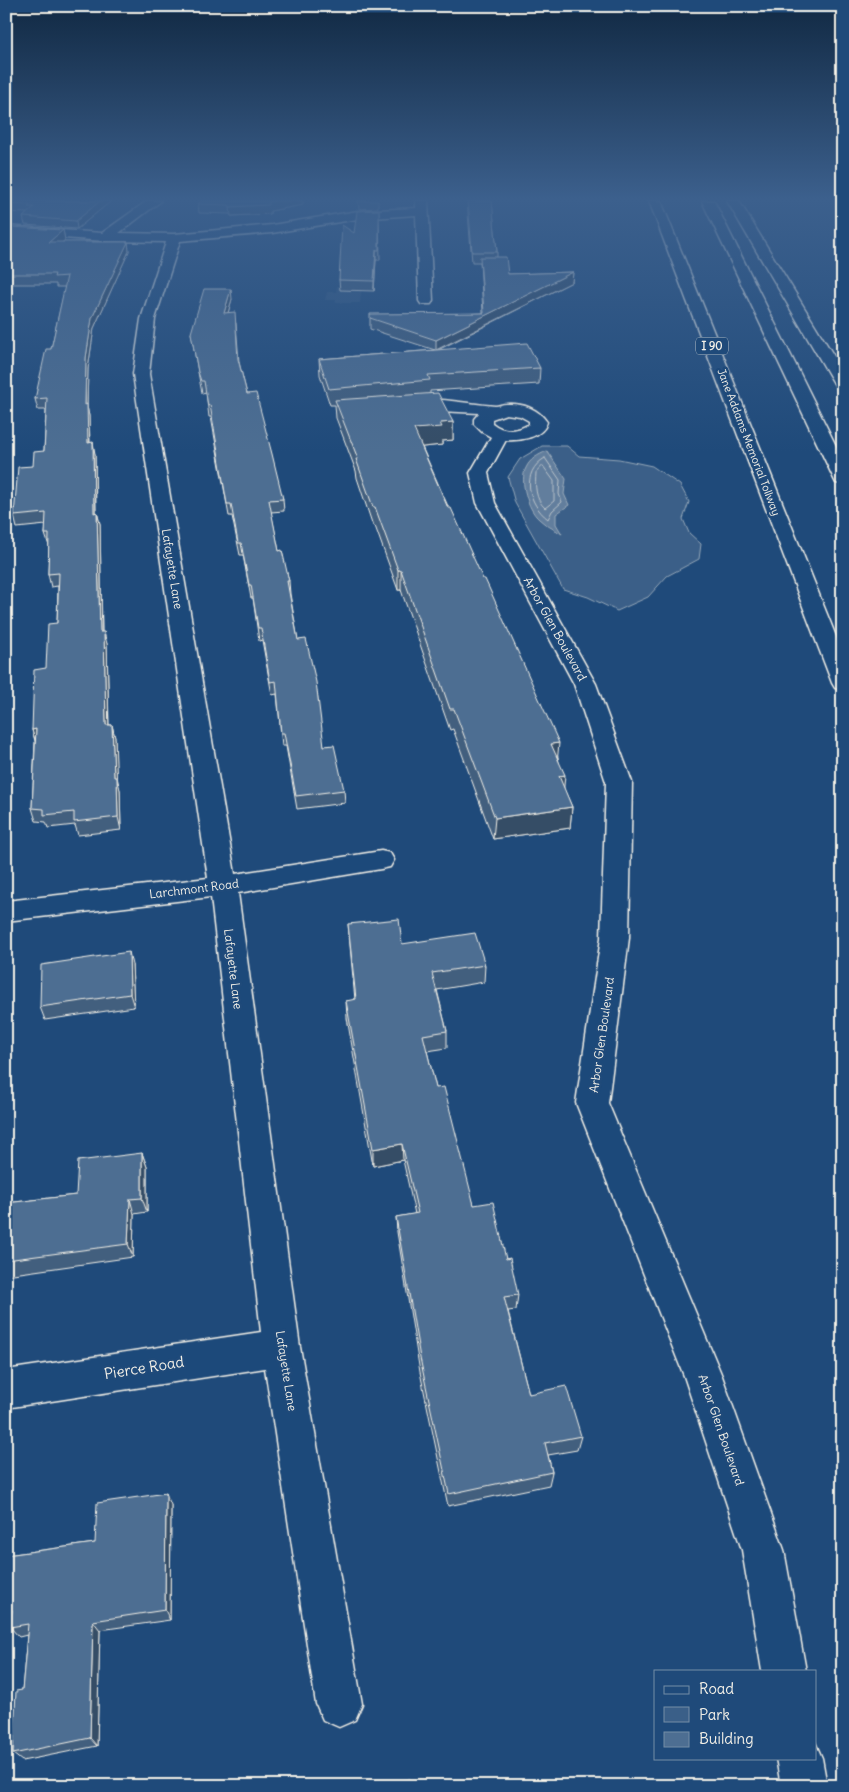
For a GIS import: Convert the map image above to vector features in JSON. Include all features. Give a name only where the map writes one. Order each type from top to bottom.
[{"type":"main road","name":"Lafayette Lane","points":[[159,285],[148,319],[141,374],[223,886],[282,1347],[339,1704]]},
{"type":"main road","points":[[425,285],[426,301]]},
{"type":"main road","name":"Jane Addams Memorial Tollway","points":[[688,285],[843,683]]},
{"type":"main road","points":[[749,285],[843,479]]},
{"type":"main road","points":[[783,285],[843,385]]},
{"type":"main road","name":"Arbor Glen Boulevard","points":[[387,406],[432,403],[468,406],[499,422],[480,473],[486,503],[585,684],[618,782],[615,938],[592,1103],[703,1376],[763,1550],[784,1670]]},
{"type":"main road","name":"Larchmont Road","points":[[6,911],[223,886],[381,860]]},
{"type":"main road","name":"Pierce Road","points":[[6,1389],[282,1347]]},
{"type":"main road","points":[[799,1760],[804,1786]]},
{"type":"shaded area","points":[[337,286],[362,286],[360,303],[335,303],[336,300],[325,300],[327,292],[336,292]]},
{"type":"green space","points":[[542,446],[567,446],[579,456],[619,459],[652,466],[680,485],[689,502],[683,519],[689,533],[701,544],[699,559],[667,576],[648,597],[617,611],[588,597],[563,589],[515,503],[508,477],[520,459]]},
{"type":"water","points":[[547,451],[566,479],[564,494],[569,505],[556,514],[556,524],[562,534],[535,515],[528,502],[524,487],[524,473],[528,465]]},
{"type":"building","points":[[65,285],[108,285],[92,318],[86,358],[85,405],[87,404],[88,443],[93,442],[94,513],[97,512],[100,632],[104,632],[106,725],[112,725],[114,777],[117,777],[118,817],[74,822],[74,812],[44,815],[44,809],[32,808],[36,729],[32,730],[34,670],[46,668],[48,624],[57,623],[59,573],[48,574],[49,534],[45,534],[46,513],[14,516],[18,467],[33,466],[34,452],[44,451],[47,398],[35,399],[46,349],[51,349]]},
{"type":"building","points":[[482,285],[548,285],[436,340],[370,318],[370,314],[484,313]]},
{"type":"building","points":[[204,289],[231,289],[224,313],[235,312],[238,359],[247,394],[256,393],[272,454],[283,499],[269,500],[279,551],[282,550],[289,581],[287,581],[298,640],[306,639],[316,682],[324,746],[334,745],[344,790],[296,796],[284,733],[281,733],[276,681],[270,682],[261,628],[258,628],[251,585],[249,585],[241,543],[238,543],[231,504],[227,504],[210,405],[208,406],[204,381],[201,381],[198,372],[191,333]]},
{"type":"building","points":[[527,343],[540,368],[428,375],[430,380],[329,389],[319,359]]},
{"type":"building","points":[[438,393],[453,422],[440,423],[442,427],[414,429],[448,508],[451,508],[483,579],[485,579],[559,743],[551,744],[565,775],[559,776],[572,807],[495,818],[454,709],[450,709],[401,570],[398,570],[375,507],[373,507],[356,459],[358,459],[335,400]]},
{"type":"building","points":[[399,919],[402,944],[475,933],[485,965],[432,973],[447,1031],[423,1035],[436,1088],[444,1087],[474,1205],[493,1202],[506,1259],[510,1258],[518,1295],[504,1297],[529,1394],[566,1386],[581,1436],[545,1443],[552,1472],[449,1494],[420,1358],[396,1217],[418,1213],[402,1144],[373,1149],[346,1001],[356,999],[348,924]]},
{"type":"building","points":[[129,952],[130,994],[40,1007],[41,965]]},
{"type":"building","points":[[142,1153],[142,1198],[130,1199],[128,1244],[6,1260],[6,1203],[76,1195],[78,1161]]},
{"type":"building","points":[[166,1493],[165,1610],[93,1621],[90,1738],[13,1754],[16,1691],[22,1690],[28,1624],[10,1627],[12,1610],[6,1611],[6,1555],[95,1543],[97,1503]]},
{"type":"building","points":[[410,1779],[411,1786],[376,1786]]}]
